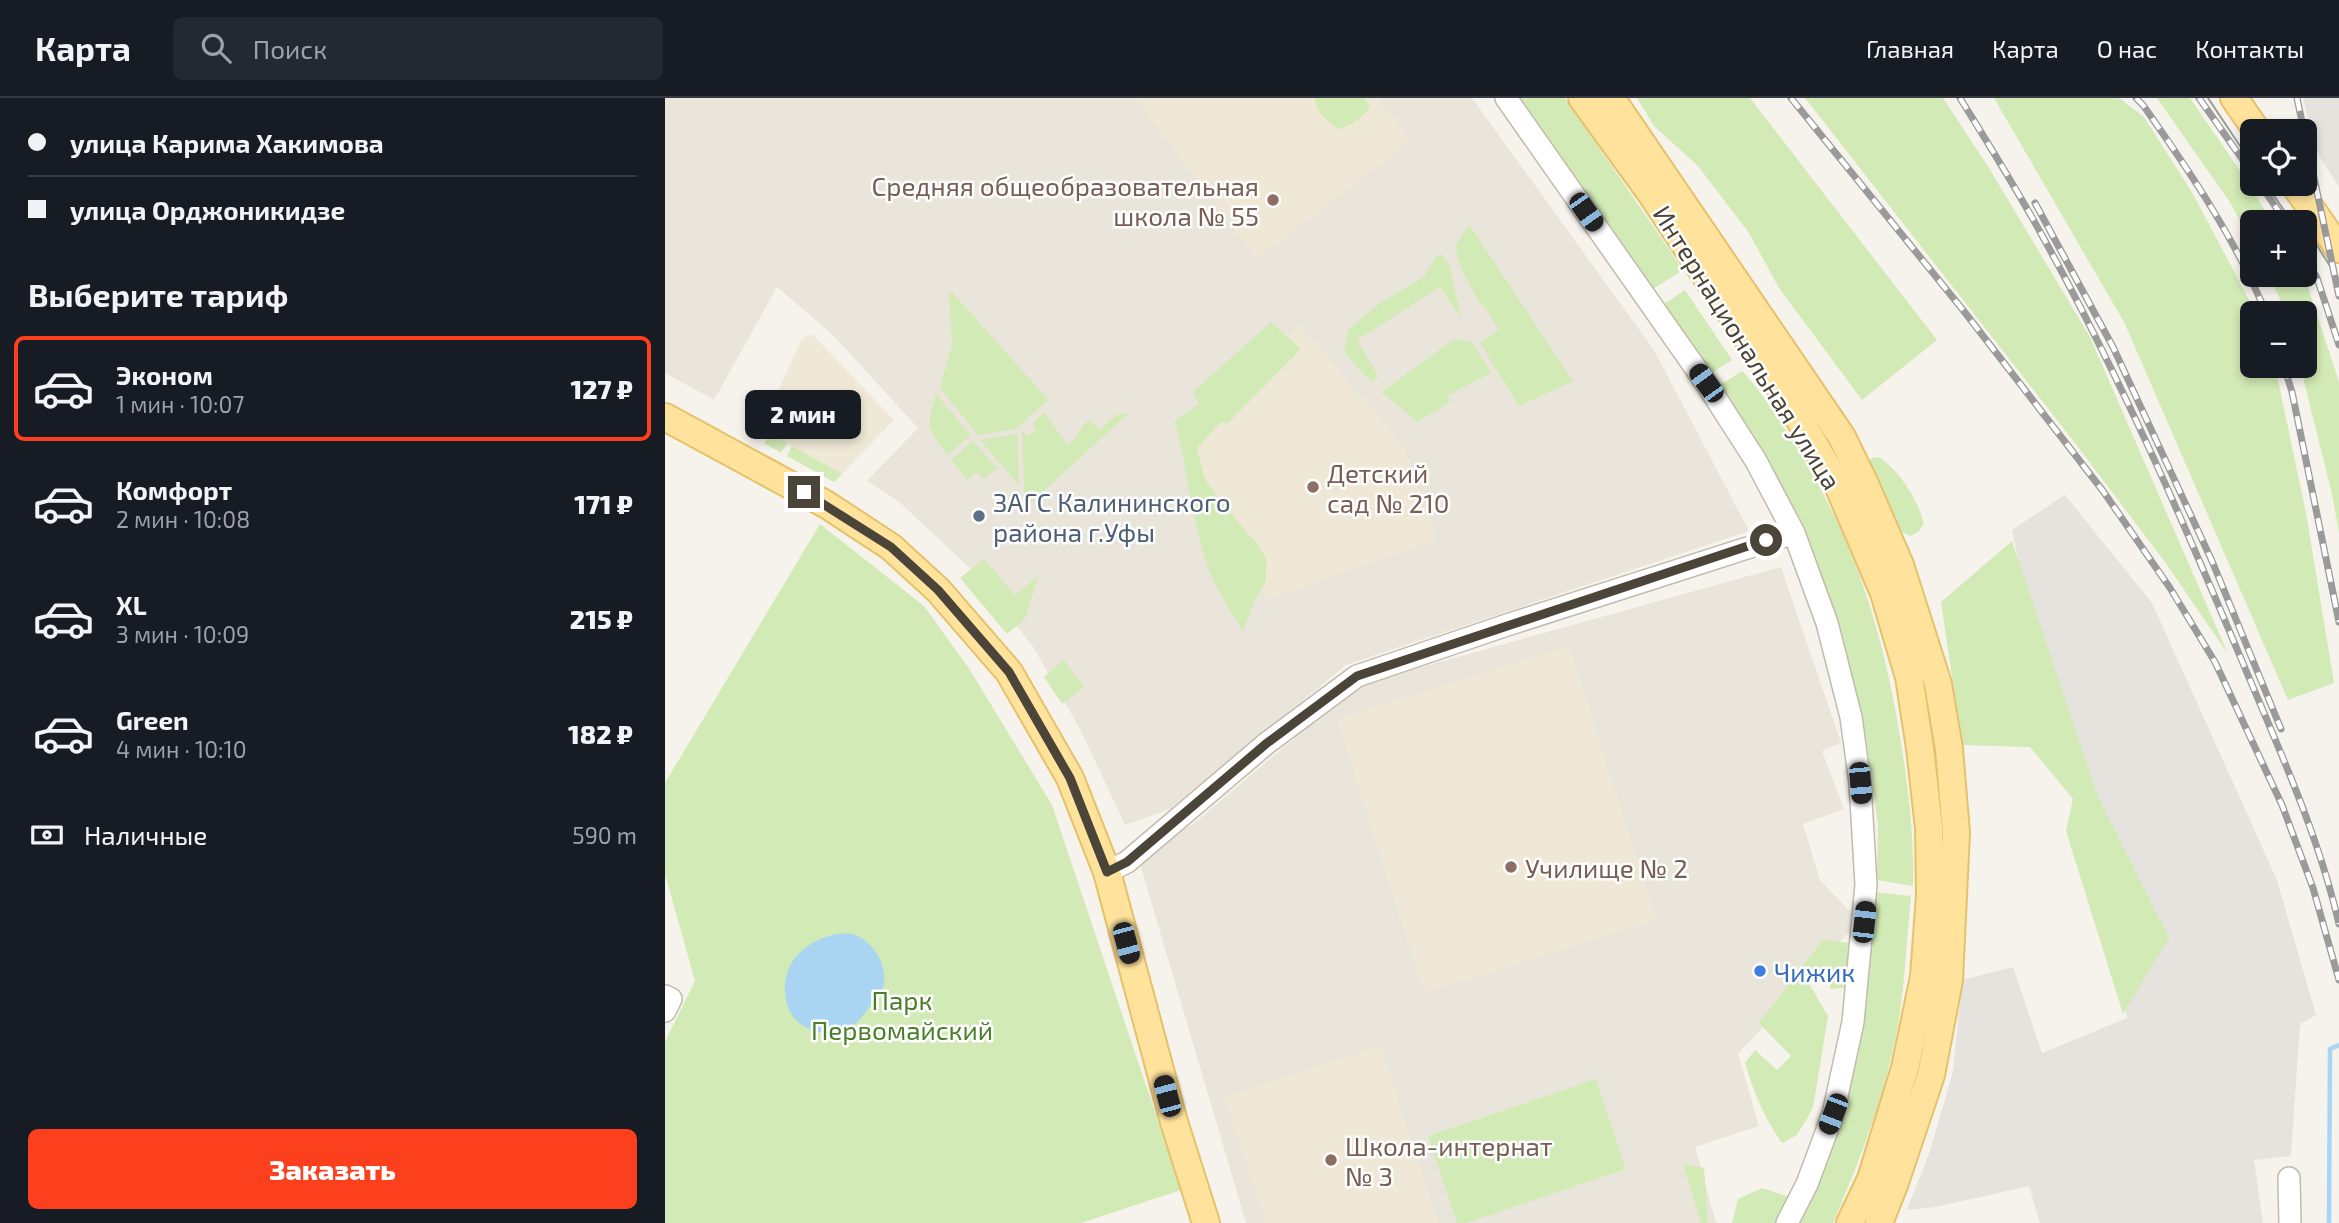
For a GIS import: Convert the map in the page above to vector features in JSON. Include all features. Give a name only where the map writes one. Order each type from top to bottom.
[{"type":"main road","name":"Интернациональная улица","points":[[1582,98],[1652,195],[1787,398],[1839,485],[1884,593],[1909,677],[1929,828],[1930,895],[1924,977],[1901,1080],[1871,1179],[1850,1223]]},
{"type":"main road","name":"Интернациональная улица","points":[[1611,98],[1842,437],[1900,565],[1938,684],[1949,749],[1956,833],[1949,980],[1931,1075],[1879,1223]]},
{"type":"main road","points":[[2234,98],[2249,119]]},
{"type":"main road","points":[[2302,196],[2339,249]]},
{"type":"main road","points":[[665,416],[827,505],[891,547],[938,590],[1009,672],[1070,778],[1107,872],[1174,1122],[1206,1223]]},
{"type":"street","points":[[1506,98],[1706,383],[1756,461],[1794,533],[1826,623],[1850,717],[1860,783],[1866,897],[1853,1022],[1833,1114],[1807,1184],[1787,1223]]},
{"type":"street","points":[[1107,872],[1127,862],[1267,743],[1357,676],[1794,533]]},
{"type":"street","points":[[665,996],[671,999],[665,1011]]},
{"type":"street","points":[[2289,1178],[2290,1223]]},
{"type":"shaded area","points":[[665,98],[1472,98],[1654,350],[1749,531],[1346,665],[1170,809],[1125,825],[1081,731],[1032,645],[970,568],[897,500],[867,481],[918,428],[832,334],[777,287],[714,400],[665,373]]},
{"type":"shaded area","name":"Средняя общеобразовательная школа № 55","points":[[1135,98],[1378,98],[1411,141],[1257,259]]},
{"type":"shaded area","points":[[2303,98],[2339,98],[2339,187],[2317,152],[2317,119],[2308,119]]},
{"type":"shaded area","name":"Детский сад № 210","points":[[1300,325],[1404,447],[1437,540],[1268,599],[1181,441]]},
{"type":"shaded area","points":[[812,334],[894,420],[842,474],[761,429],[802,338]]},
{"type":"shaded area","points":[[2065,495],[2152,603],[2277,880],[2316,1015],[2300,1024],[2291,1156],[2254,1160],[2263,1223],[2040,1223],[2029,1186],[1936,1207],[1907,1210],[1930,1151],[1953,1072],[1962,980],[2013,967],[2042,1053],[2127,1018],[2080,786],[2060,767],[2012,530]]},
{"type":"shaded area","points":[[1781,567],[1841,743],[1822,751],[1844,809],[1803,824],[1820,880],[1859,921],[1738,1054],[1759,1126],[1695,1147],[1716,1223],[1246,1223],[1135,847],[1192,825],[1357,685]]},
{"type":"shaded area","name":"Училище № 2","points":[[1569,646],[1656,920],[1424,993],[1337,719]]},
{"type":"shaded area","name":"Школа-интернат № 3","points":[[1381,1046],[1438,1223],[1266,1223],[1224,1097]]},
{"type":"green space","points":[[1315,98],[1364,98],[1370,106],[1357,120],[1339,129],[1320,113]]},
{"type":"green space","points":[[1517,98],[1565,98],[1683,270],[1653,289]]},
{"type":"green space","points":[[1637,98],[1750,98],[1937,340],[1862,400],[1779,288],[1749,233],[1698,166],[1654,126]]},
{"type":"green space","points":[[1805,98],[1943,98],[1989,168],[2090,337],[2228,654],[2165,562],[2075,443]]},
{"type":"green space","points":[[1994,98],[2119,98],[2144,117],[2193,194],[2250,301],[2240,301],[2240,378],[2278,378],[2306,513],[2334,683],[2288,700],[2125,324]]},
{"type":"green space","points":[[2157,98],[2190,98],[2240,171],[2240,196],[2256,196],[2265,210],[2240,210],[2240,222],[2231,204]]},
{"type":"green space","points":[[1469,224],[1573,381],[1519,406],[1480,343],[1498,330],[1485,306],[1480,304],[1458,262],[1456,245]]},
{"type":"green space","points":[[1442,255],[1449,265],[1461,318],[1440,287],[1357,340],[1378,376],[1371,382],[1344,352],[1349,329],[1377,305],[1424,277],[1435,258]]},
{"type":"green space","points":[[2274,287],[2308,287],[2313,301],[2281,301]]},
{"type":"green space","points":[[1685,290],[1732,360],[1710,374],[1664,304]]},
{"type":"green space","points":[[952,292],[1048,400],[1016,429],[978,435],[940,388],[952,345],[949,294]]},
{"type":"green space","points":[[2317,315],[2339,382],[2339,533],[2303,378],[2317,378]]},
{"type":"green space","points":[[1271,322],[1301,349],[1227,424],[1222,421],[1197,448],[1205,479],[1267,560],[1265,583],[1243,631],[1217,587],[1205,559],[1175,421],[1199,404],[1193,392]]},
{"type":"green space","points":[[1460,339],[1473,343],[1491,373],[1448,395],[1449,403],[1417,422],[1382,392],[1451,341]]},
{"type":"green space","points":[[1742,371],[1769,404],[1813,476],[1849,548],[1863,586],[1885,662],[1901,743],[1910,814],[1913,886],[1877,880],[1878,825],[1866,737],[1835,616],[1717,387]]},
{"type":"green space","points":[[936,394],[971,435],[948,455],[930,427]]},
{"type":"green space","points":[[1044,412],[1068,445],[1089,420],[1099,430],[1116,415],[1130,412],[1025,508],[1022,430],[1029,436],[1036,430],[1032,423]]},
{"type":"green space","points":[[770,433],[787,443],[781,453],[764,443]]},
{"type":"green space","points":[[1017,434],[1019,485],[980,440]]},
{"type":"green space","points":[[973,441],[997,468],[984,479],[977,472],[968,480],[951,460]]},
{"type":"green space","points":[[792,446],[842,474],[834,482],[787,456]]},
{"type":"green space","points":[[1879,457],[1901,478],[1921,515],[1924,524],[1918,532],[1910,536],[1900,531],[1869,462],[1872,458]]},
{"type":"green space","name":"Парк Первомайский","points":[[820,524],[924,606],[970,670],[1052,805],[1181,1190],[1081,1223],[665,1223],[665,1042],[695,981],[665,874],[665,783]]},
{"type":"green space","points":[[2012,541],[2098,797],[2169,938],[2123,1014],[2066,831],[2073,799],[2030,747],[1962,745],[1941,602]]},
{"type":"green space","points":[[984,559],[1015,595],[1038,576],[1025,619],[1007,634],[960,578]]},
{"type":"green space","points":[[1064,660],[1084,687],[1062,704],[1044,677]]},
{"type":"green space","points":[[1873,892],[1911,896],[1903,989],[1888,1072],[1872,1123],[1833,1223],[1794,1223],[1804,1203]]},
{"type":"green space","points":[[1823,940],[1851,943],[1844,988],[1830,989],[1831,973],[1808,982],[1828,1016],[1813,1108],[1797,1135],[1782,1143],[1760,1104],[1745,1063],[1755,1050],[1777,1070],[1791,1056],[1759,1023]]},
{"type":"green space","points":[[1596,1079],[1626,1169],[1466,1223],[1457,1223],[1428,1136]]},
{"type":"green space","points":[[1683,1164],[1704,1168],[1708,1223],[1701,1223]]},
{"type":"green space","points":[[1762,1188],[1789,1197],[1782,1223],[1732,1223],[1738,1199]]},
{"type":"water","points":[[836,934],[860,937],[873,948],[882,964],[884,982],[881,993],[855,1024],[831,1033],[809,1029],[794,1018],[786,1000],[785,981],[788,970],[799,954],[825,937]]},
{"type":"waterway","points":[[2329,1223],[2330,1049],[2339,1045]]},
{"type":"tram line","points":[[2208,98],[2240,146]]},
{"type":"tram line","points":[[2274,196],[2284,210]]},
{"type":"tram line","points":[[2317,246],[2339,280]]},
{"type":"railway","points":[[1791,98],[1963,310],[2103,491],[2170,588],[2215,662],[2282,805],[2313,888],[2339,980]]},
{"type":"railway","points":[[1960,98],[2014,186],[2072,290],[2149,447],[2296,791],[2320,857],[2339,924]]},
{"type":"railway","points":[[2136,98],[2161,130],[2211,206],[2261,301]]},
{"type":"railway","points":[[2199,98],[2240,156]]},
{"type":"railway","points":[[2297,98],[2301,119]]},
{"type":"railway","points":[[2317,192],[2339,296]]},
{"type":"railway","points":[[2268,196],[2278,210]]},
{"type":"railway","points":[[2035,203],[2113,347],[2212,561],[2281,729]]},
{"type":"railway","points":[[2317,278],[2339,345]]},
{"type":"railway","points":[[2288,378],[2339,622]]},
{"type":"place","name":"Средняя общеобразовательная школа № 55","points":[[1273,200]]},
{"type":"place","name":"Детский сад № 210","points":[[1313,487]]},
{"type":"place","name":"ЗАГС Калининского района г.Уфы","points":[[979,516]]},
{"type":"place","name":"Училище № 2","points":[[1511,867]]},
{"type":"place","name":"Чижик","points":[[1760,971]]},
{"type":"place","name":"Школа-интернат № 3","points":[[1331,1160]]},
{"type":"route","points":[[804,492],[891,547],[938,590],[1009,672],[1070,778],[1107,872],[1127,862],[1267,743],[1357,676],[1766,540]]}]
